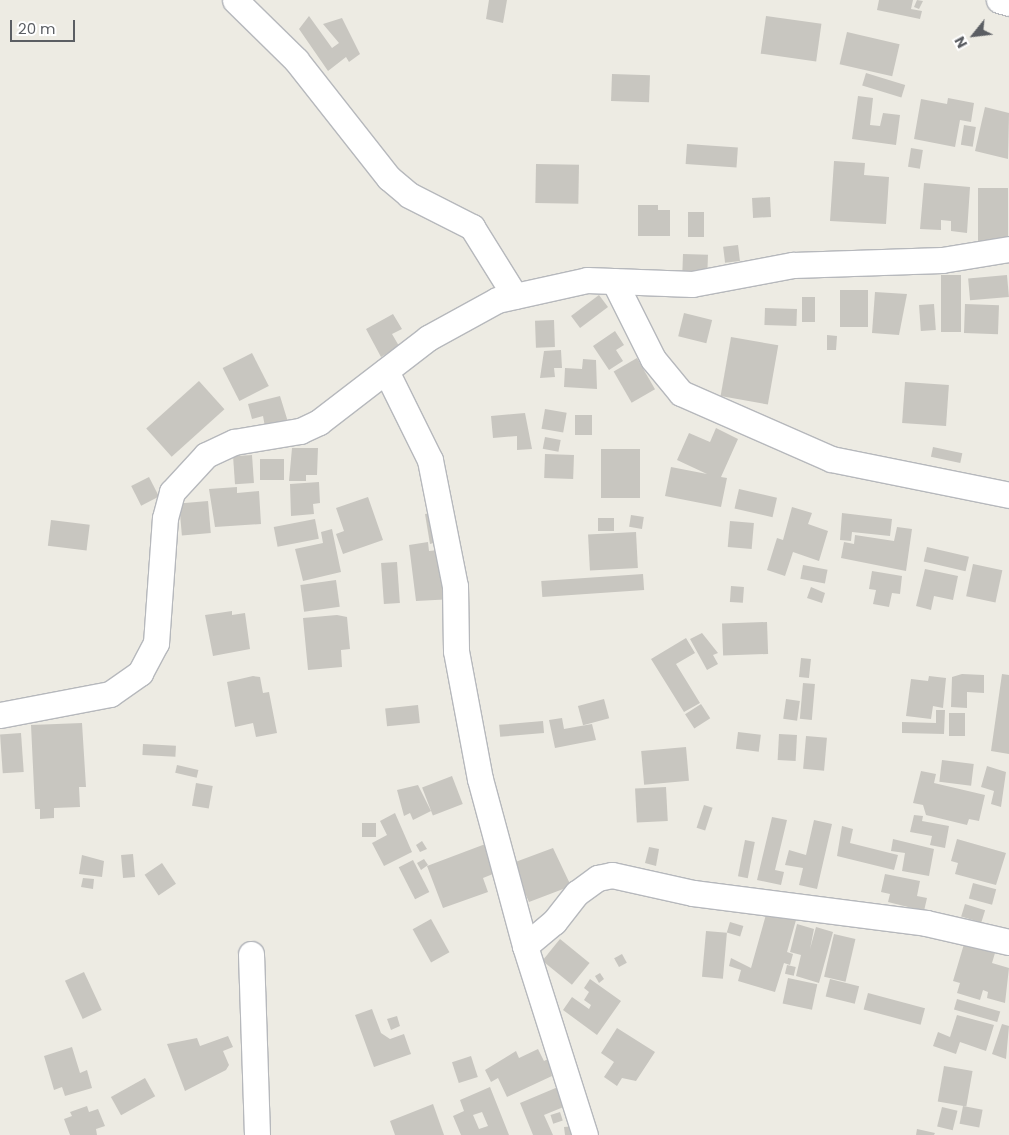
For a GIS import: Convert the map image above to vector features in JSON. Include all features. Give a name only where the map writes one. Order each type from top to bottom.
[{"type":"street","points":[[235,0],[296,60],[388,178],[409,195],[472,227],[514,296]]},
{"type":"street","points":[[999,0],[1009,3]]},
{"type":"street","points":[[0,715],[110,694],[140,673],[156,643],[165,518],[172,492],[188,470],[206,455],[234,442],[300,431],[319,422],[428,338],[514,296],[555,284],[614,281],[692,284],[728,281],[784,266],[942,260],[1009,249]]},
{"type":"street","points":[[614,281],[653,359],[681,393],[831,459],[1009,495]]},
{"type":"street","points":[[386,372],[430,460],[455,586],[456,651],[478,771],[525,946],[585,1135]]},
{"type":"street","points":[[525,946],[554,922],[577,893],[598,878],[612,876],[694,893],[926,923],[1009,942]]},
{"type":"street","points":[[250,954],[257,1135]]},
{"type":"building","points":[[489,0],[507,0],[503,23],[486,19]]},
{"type":"building","points":[[879,0],[913,0],[911,9],[922,11],[920,19],[877,10]]},
{"type":"building","points":[[917,0],[923,1],[919,9],[914,7]]},
{"type":"building","points":[[309,16],[332,48],[339,43],[323,24],[342,18],[360,54],[349,62],[346,57],[328,71],[299,29]]},
{"type":"building","points":[[766,16],[821,24],[816,61],[761,54]]},
{"type":"building","points":[[847,32],[900,44],[892,76],[840,64]]},
{"type":"building","points":[[866,73],[905,85],[901,97],[862,85]]},
{"type":"building","points":[[612,74],[650,75],[649,102],[611,101]]},
{"type":"building","points":[[858,96],[873,98],[870,125],[880,126],[883,113],[900,115],[896,145],[852,139]]},
{"type":"building","points":[[948,98],[974,103],[971,122],[960,120],[955,147],[914,139],[921,99],[947,104]]},
{"type":"building","points":[[985,107],[1009,113],[1008,159],[975,151]]},
{"type":"building","points":[[964,125],[976,127],[973,147],[961,145]]},
{"type":"building","points":[[687,144],[738,148],[736,168],[686,164]]},
{"type":"building","points":[[911,148],[923,150],[920,169],[908,167]]},
{"type":"building","points":[[834,161],[865,163],[864,175],[889,177],[886,224],[830,221]]},
{"type":"building","points":[[536,164],[579,165],[578,204],[535,203]]},
{"type":"building","points":[[924,183],[970,187],[967,233],[951,231],[951,221],[941,220],[941,230],[920,229]]},
{"type":"building","points":[[978,188],[1008,188],[1008,242],[978,242]]},
{"type":"building","points":[[770,197],[771,217],[753,218],[752,198]]},
{"type":"building","points":[[638,205],[658,205],[658,210],[670,210],[670,236],[638,236]]},
{"type":"building","points":[[688,212],[704,212],[704,237],[688,237]]},
{"type":"building","points":[[738,245],[740,261],[725,263],[723,247]]},
{"type":"building","points":[[683,254],[708,255],[707,277],[682,276]]},
{"type":"building","points":[[941,275],[961,275],[961,332],[941,332]]},
{"type":"building","points":[[1007,275],[1009,297],[970,300],[968,278]]},
{"type":"building","points":[[840,290],[868,290],[868,327],[840,327]]},
{"type":"building","points":[[875,292],[907,294],[899,335],[872,333]]},
{"type":"building","points":[[599,295],[608,307],[580,328],[571,316]]},
{"type":"building","points":[[802,297],[815,297],[815,322],[802,322]]},
{"type":"building","points":[[934,304],[936,330],[921,331],[919,305]]},
{"type":"building","points":[[965,304],[999,305],[998,334],[964,333]]},
{"type":"building","points":[[765,308],[797,309],[796,326],[764,325]]},
{"type":"building","points":[[684,313],[712,320],[706,343],[678,336]]},
{"type":"building","points":[[393,314],[402,329],[392,334],[399,346],[381,357],[366,329]]},
{"type":"building","points":[[554,320],[555,347],[536,348],[535,321]]},
{"type":"building","points":[[615,331],[624,345],[616,350],[623,361],[609,370],[593,346]]},
{"type":"building","points":[[827,335],[837,336],[836,350],[827,350]]},
{"type":"building","points":[[731,337],[778,345],[768,404],[721,396]]},
{"type":"building","points":[[561,350],[562,368],[554,368],[555,377],[540,378],[544,351]]},
{"type":"building","points":[[252,353],[269,386],[239,401],[223,368]]},
{"type":"building","points":[[637,358],[655,389],[632,403],[614,372]]},
{"type":"building","points":[[583,359],[596,360],[597,389],[564,387],[565,368],[582,369]]},
{"type":"building","points":[[199,381],[224,409],[172,457],[146,429]]},
{"type":"building","points":[[905,382],[949,385],[946,426],[902,423]]},
{"type":"building","points":[[280,396],[288,422],[265,427],[263,416],[252,419],[248,404]]},
{"type":"building","points":[[545,409],[567,413],[563,433],[542,429]]},
{"type":"building","points":[[525,413],[532,449],[517,450],[517,436],[493,438],[491,416]]},
{"type":"building","points":[[575,415],[592,415],[592,435],[575,435]]},
{"type":"building","points":[[716,428],[738,439],[721,477],[727,478],[721,507],[665,496],[671,467],[707,474],[677,460],[689,433],[710,442]]},
{"type":"building","points":[[545,437],[561,440],[558,452],[543,449]]},
{"type":"building","points":[[933,447],[962,453],[960,463],[931,457]]},
{"type":"building","points":[[292,448],[318,448],[317,475],[306,475],[306,481],[289,481]]},
{"type":"building","points":[[601,449],[640,449],[640,498],[601,498]]},
{"type":"building","points":[[545,454],[574,455],[573,479],[544,478]]},
{"type":"building","points":[[252,455],[254,483],[235,484],[233,456]]},
{"type":"building","points":[[260,459],[284,459],[284,480],[260,480]]},
{"type":"building","points":[[149,477],[159,497],[141,506],[131,486]]},
{"type":"building","points":[[319,482],[320,503],[313,504],[314,514],[291,516],[290,484]]},
{"type":"building","points":[[237,487],[237,493],[259,491],[261,524],[215,527],[209,489]]},
{"type":"building","points":[[739,489],[777,498],[773,517],[735,508]]},
{"type":"building","points":[[368,497],[383,540],[343,554],[336,534],[344,531],[336,508]]},
{"type":"building","points":[[208,501],[211,533],[182,535],[179,504]]},
{"type":"building","points":[[792,507],[812,513],[808,524],[828,531],[819,561],[793,552],[785,576],[767,570],[777,538],[783,540]]},
{"type":"building","points":[[444,511],[437,542],[430,544],[425,514]]},
{"type":"building","points":[[842,513],[892,519],[890,536],[852,532],[851,541],[840,540]]},
{"type":"building","points":[[631,515],[644,517],[642,529],[629,527]]},
{"type":"building","points":[[598,518],[614,518],[614,531],[598,531]]},
{"type":"building","points":[[315,519],[319,539],[278,547],[274,527]]},
{"type":"building","points":[[51,520],[90,525],[87,551],[48,546]]},
{"type":"building","points":[[730,521],[754,523],[752,549],[728,547]]},
{"type":"building","points":[[897,527],[912,529],[906,571],[841,558],[844,542],[854,544],[855,535],[894,541]]},
{"type":"building","points":[[332,529],[341,572],[303,581],[295,549],[323,543],[321,532]]},
{"type":"building","points":[[636,532],[638,568],[590,570],[588,535]]},
{"type":"building","points":[[428,542],[429,551],[447,549],[454,599],[416,601],[409,545]]},
{"type":"building","points":[[927,547],[969,557],[966,571],[924,562]]},
{"type":"building","points":[[397,562],[400,603],[384,604],[381,563]]},
{"type":"building","points":[[973,564],[1002,570],[995,603],[966,596]]},
{"type":"building","points":[[803,565],[828,570],[825,584],[800,579]]},
{"type":"building","points":[[925,569],[958,576],[953,600],[934,596],[931,610],[916,606]]},
{"type":"building","points":[[872,571],[902,576],[900,594],[892,593],[889,607],[873,604],[876,590],[869,589]]},
{"type":"building","points":[[643,574],[644,590],[542,597],[541,581]]},
{"type":"building","points":[[336,580],[340,607],[304,612],[300,585]]},
{"type":"building","points":[[731,586],[744,587],[743,603],[730,602]]},
{"type":"building","points":[[811,587],[825,593],[822,603],[807,598]]},
{"type":"building","points":[[232,611],[232,615],[245,613],[250,649],[213,656],[205,615]]},
{"type":"building","points":[[337,615],[347,617],[350,649],[341,650],[342,667],[308,670],[303,618]]},
{"type":"building","points":[[767,622],[768,654],[723,656],[722,624]]},
{"type":"building","points":[[702,633],[718,653],[713,655],[718,664],[707,670],[690,639]]},
{"type":"building","points":[[686,638],[695,653],[676,664],[700,703],[684,712],[651,659]]},
{"type":"building","points":[[801,658],[811,659],[809,678],[799,677]]},
{"type":"building","points":[[962,674],[984,675],[984,693],[967,692],[967,708],[951,707],[952,677]]},
{"type":"building","points":[[1002,674],[1009,675],[1009,754],[991,751]]},
{"type":"building","points":[[253,676],[260,677],[263,693],[269,692],[277,733],[256,737],[253,723],[235,727],[227,682]]},
{"type":"building","points":[[929,676],[946,678],[943,708],[933,706],[931,719],[906,716],[911,679],[928,681]]},
{"type":"building","points":[[803,683],[815,684],[812,720],[800,719]]},
{"type":"building","points":[[604,699],[609,718],[583,725],[578,706]]},
{"type":"building","points":[[786,699],[800,701],[797,721],[783,719]]},
{"type":"building","points":[[701,704],[710,718],[694,729],[685,714]]},
{"type":"building","points":[[418,705],[420,723],[387,726],[385,708]]},
{"type":"building","points":[[936,710],[945,710],[944,734],[902,733],[902,722],[936,723]]},
{"type":"building","points":[[949,713],[965,713],[965,736],[949,736]]},
{"type":"building","points":[[562,718],[564,729],[592,724],[596,740],[555,748],[549,720]]},
{"type":"building","points":[[543,721],[544,733],[500,737],[499,725]]},
{"type":"building","points":[[82,723],[86,787],[79,787],[80,807],[54,808],[54,818],[40,819],[40,809],[35,809],[31,725]]},
{"type":"building","points":[[738,732],[761,735],[759,752],[736,749]]},
{"type":"building","points":[[21,733],[24,772],[3,773],[0,734]]},
{"type":"building","points":[[779,734],[797,735],[796,761],[778,760]]},
{"type":"building","points":[[806,736],[827,738],[824,771],[803,769]]},
{"type":"building","points":[[143,744],[176,746],[175,757],[142,755]]},
{"type":"building","points":[[686,747],[689,781],[644,785],[641,751]]},
{"type":"building","points":[[942,760],[974,764],[971,786],[939,782]]},
{"type":"building","points":[[177,765],[198,770],[197,778],[175,773]]},
{"type":"building","points":[[987,766],[1006,772],[1001,807],[991,804],[994,791],[981,787]]},
{"type":"building","points":[[921,771],[936,774],[934,783],[985,795],[979,821],[969,819],[967,825],[926,815],[923,805],[913,803]]},
{"type":"building","points":[[452,776],[463,804],[433,815],[422,787]]},
{"type":"building","points":[[196,783],[213,786],[209,809],[192,806]]},
{"type":"building","points":[[418,785],[431,811],[413,820],[410,813],[404,816],[397,790]]},
{"type":"building","points":[[666,787],[668,821],[637,823],[635,789]]},
{"type":"building","points":[[704,805],[713,808],[705,831],[697,828]]},
{"type":"building","points":[[395,813],[412,852],[384,866],[372,843],[387,835],[380,821]]},
{"type":"building","points":[[914,815],[923,816],[922,821],[949,826],[945,848],[930,845],[932,836],[910,832]]},
{"type":"building","points":[[772,817],[787,820],[775,870],[784,872],[781,885],[757,880]]},
{"type":"building","points":[[814,820],[832,824],[817,889],[799,885],[803,868],[785,865],[789,850],[806,855]]},
{"type":"building","points":[[362,823],[376,823],[376,837],[362,837]]},
{"type":"building","points":[[842,826],[853,829],[850,843],[898,855],[894,870],[837,856]]},
{"type":"building","points":[[893,839],[934,849],[929,876],[902,871],[905,853],[891,851]]},
{"type":"building","points":[[957,839],[1006,853],[996,885],[955,874],[958,863],[951,861]]},
{"type":"building","points":[[745,840],[755,842],[748,878],[738,876]]},
{"type":"building","points":[[422,841],[427,849],[420,852],[416,845]]},
{"type":"building","points":[[488,843],[498,872],[483,878],[488,892],[443,908],[427,866]]},
{"type":"building","points":[[649,847],[659,849],[656,866],[645,863]]},
{"type":"building","points":[[553,848],[571,886],[529,902],[525,893],[518,895],[510,864]]},
{"type":"building","points":[[133,854],[135,877],[123,878],[121,855]]},
{"type":"building","points":[[82,855],[104,861],[102,877],[79,874]]},
{"type":"building","points":[[424,859],[428,865],[421,870],[417,863]]},
{"type":"building","points":[[413,860],[429,892],[415,899],[399,867]]},
{"type":"building","points":[[162,863],[176,884],[159,895],[145,875]]},
{"type":"building","points":[[885,874],[920,881],[917,896],[927,898],[924,911],[888,902],[890,894],[881,892]]},
{"type":"building","points":[[83,878],[94,879],[93,889],[81,887]]},
{"type":"building","points":[[973,883],[996,889],[992,905],[969,898]]},
{"type":"building","points":[[965,904],[985,910],[981,923],[961,916]]},
{"type":"building","points":[[767,911],[796,920],[787,952],[793,954],[790,965],[784,963],[775,992],[738,981],[741,970],[729,966],[731,958],[751,968]]},
{"type":"building","points":[[431,919],[449,952],[431,962],[413,929]]},
{"type":"building","points":[[730,922],[743,926],[740,937],[727,933]]},
{"type":"building","points":[[797,924],[814,929],[810,949],[816,927],[833,932],[819,983],[796,976],[801,955],[790,952]]},
{"type":"building","points":[[706,931],[727,933],[723,979],[702,977]]},
{"type":"building","points":[[834,934],[855,939],[846,982],[824,977]]},
{"type":"building","points":[[560,939],[590,963],[572,985],[542,961]]},
{"type":"building","points":[[964,944],[995,953],[992,963],[1009,968],[1005,1003],[987,998],[988,992],[983,990],[980,1000],[957,993],[960,983],[953,981]]},
{"type":"building","points":[[622,954],[627,963],[619,967],[614,958]]},
{"type":"building","points":[[787,965],[796,967],[794,976],[785,974]]},
{"type":"building","points":[[84,972],[102,1010],[83,1019],[65,981]]},
{"type":"building","points":[[600,973],[604,979],[599,983],[595,976]]},
{"type":"building","points":[[788,978],[817,984],[812,1010],[783,1003]]},
{"type":"building","points":[[590,979],[621,1001],[597,1035],[563,1010],[572,997],[589,1009],[591,1005],[584,1000],[589,992],[584,988]]},
{"type":"building","points":[[830,979],[859,986],[855,1004],[826,996]]},
{"type":"building","points":[[868,993],[925,1008],[921,1025],[864,1009]]},
{"type":"building","points":[[957,999],[1000,1011],[997,1022],[954,1010]]},
{"type":"building","points":[[372,1009],[381,1033],[390,1039],[404,1034],[411,1054],[374,1067],[355,1015]]},
{"type":"building","points":[[957,1015],[994,1025],[986,1051],[960,1042],[956,1054],[933,1046],[938,1032],[950,1037]]},
{"type":"building","points":[[397,1016],[400,1026],[391,1030],[387,1019]]},
{"type":"building","points":[[1002,1024],[1009,1026],[1006,1059],[992,1054]]},
{"type":"building","points":[[617,1028],[655,1052],[636,1081],[622,1078],[617,1086],[604,1077],[614,1062],[601,1053]]},
{"type":"building","points":[[228,1036],[233,1047],[223,1051],[229,1065],[226,1070],[185,1091],[167,1044],[197,1038],[200,1046]]},
{"type":"building","points":[[72,1047],[80,1073],[87,1070],[92,1088],[65,1096],[62,1087],[54,1090],[44,1056]]},
{"type":"building","points":[[538,1049],[544,1061],[548,1059],[552,1076],[507,1097],[498,1078],[491,1082],[485,1070],[516,1051],[519,1058]]},
{"type":"building","points":[[471,1056],[478,1077],[459,1083],[452,1062]]},
{"type":"building","points":[[944,1066],[973,1071],[966,1106],[938,1101]]},
{"type":"building","points":[[145,1078],[155,1096],[121,1115],[111,1097]]},
{"type":"building","points":[[490,1087],[509,1135],[461,1135],[453,1116],[464,1111],[460,1100]],"holes":[[[482,1112],[488,1126],[479,1129],[473,1115]]]},
{"type":"building","points":[[558,1087],[566,1106],[544,1115],[553,1135],[533,1135],[520,1103]]},
{"type":"building","points":[[433,1104],[444,1135],[395,1135],[390,1121]]},
{"type":"building","points":[[87,1106],[89,1112],[98,1109],[105,1126],[96,1129],[97,1135],[70,1135],[64,1119],[72,1116],[70,1112]]},
{"type":"building","points":[[963,1106],[983,1110],[979,1127],[960,1124]]},
{"type":"building","points":[[942,1107],[958,1111],[953,1130],[937,1126]]},
{"type":"building","points":[[560,1112],[563,1121],[553,1124],[550,1115]]},
{"type":"building","points":[[576,1126],[577,1135],[565,1135],[564,1127]]},
{"type":"building","points":[[917,1129],[935,1133],[934,1135],[916,1135]]}]
